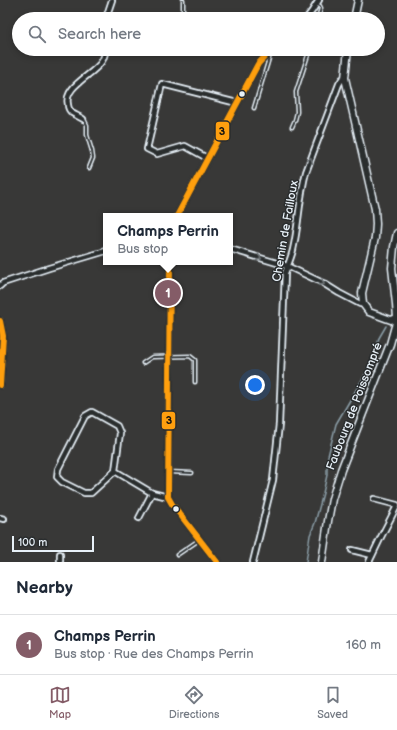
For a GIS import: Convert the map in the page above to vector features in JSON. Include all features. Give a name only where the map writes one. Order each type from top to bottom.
[{"type":"main road","points":[[355,12],[358,0]]},
{"type":"main road","points":[[347,56],[345,78],[375,209],[376,224],[375,238],[362,293],[363,304],[369,312],[391,320],[397,318]]},
{"type":"main road","name":"Faubourg de Poissompré","points":[[322,562],[332,499],[337,481],[390,344],[397,318],[392,268],[397,233]]},
{"type":"street","points":[[108,12],[112,0]]},
{"type":"street","points":[[311,12],[318,2]]},
{"type":"street","points":[[83,119],[72,113],[68,108],[68,96],[73,88],[95,69],[103,60],[104,56]]},
{"type":"street","points":[[179,213],[258,64],[265,56]]},
{"type":"street","name":"Chemin de Failloux","points":[[253,562],[273,480],[279,424],[285,273],[293,249],[302,187],[306,172],[339,84],[342,79],[345,78]]},
{"type":"street","points":[[207,158],[185,146],[157,154],[147,149],[162,84],[237,103]]},
{"type":"street","points":[[233,250],[287,266],[323,283],[360,304],[363,304]]},
{"type":"street","points":[[0,286],[3,283],[103,252]]},
{"type":"street","points":[[170,265],[168,497],[216,562]]},
{"type":"street","points":[[0,321],[3,336],[0,385]]},
{"type":"street","points":[[92,412],[117,426],[120,433],[115,471],[91,493],[84,493],[62,482],[57,477],[58,469],[85,416],[92,412]]},
{"type":"street","points":[[115,471],[152,493],[168,497]]},
{"type":"street","points":[[139,518],[152,493]]},
{"type":"street","points":[[370,562],[397,505],[374,499]]},
{"type":"street","points":[[352,550],[372,555]]},
{"type":"street","points":[[60,554],[60,562]]},
{"type":"lane","points":[[183,0],[183,12]]},
{"type":"lane","points":[[318,2],[322,8],[321,12]]},
{"type":"lane","points":[[254,108],[270,56]]},
{"type":"lane","points":[[292,127],[297,112],[296,92],[308,56]]},
{"type":"lane","points":[[83,119],[87,125],[87,135],[92,150],[92,158],[89,168]]},
{"type":"lane","points":[[143,363],[152,357],[190,356],[195,360],[195,382]]},
{"type":"lane","points":[[168,472],[192,473]]},
{"type":"lane","points":[[177,555],[199,540]]},
{"type":"waterway","points":[[306,562],[310,535],[315,523],[327,475],[328,456],[336,424],[370,366],[379,338],[386,326]]},
{"type":"transit line","name":"3","points":[[179,213],[258,64],[265,56]]},
{"type":"transit line","name":"3","points":[[170,265],[168,497],[217,562]]},
{"type":"transit line","name":"3","points":[[0,321],[3,336],[0,385]]},
{"type":"place","name":"Champs Perrin","points":[[168,293]]}]
